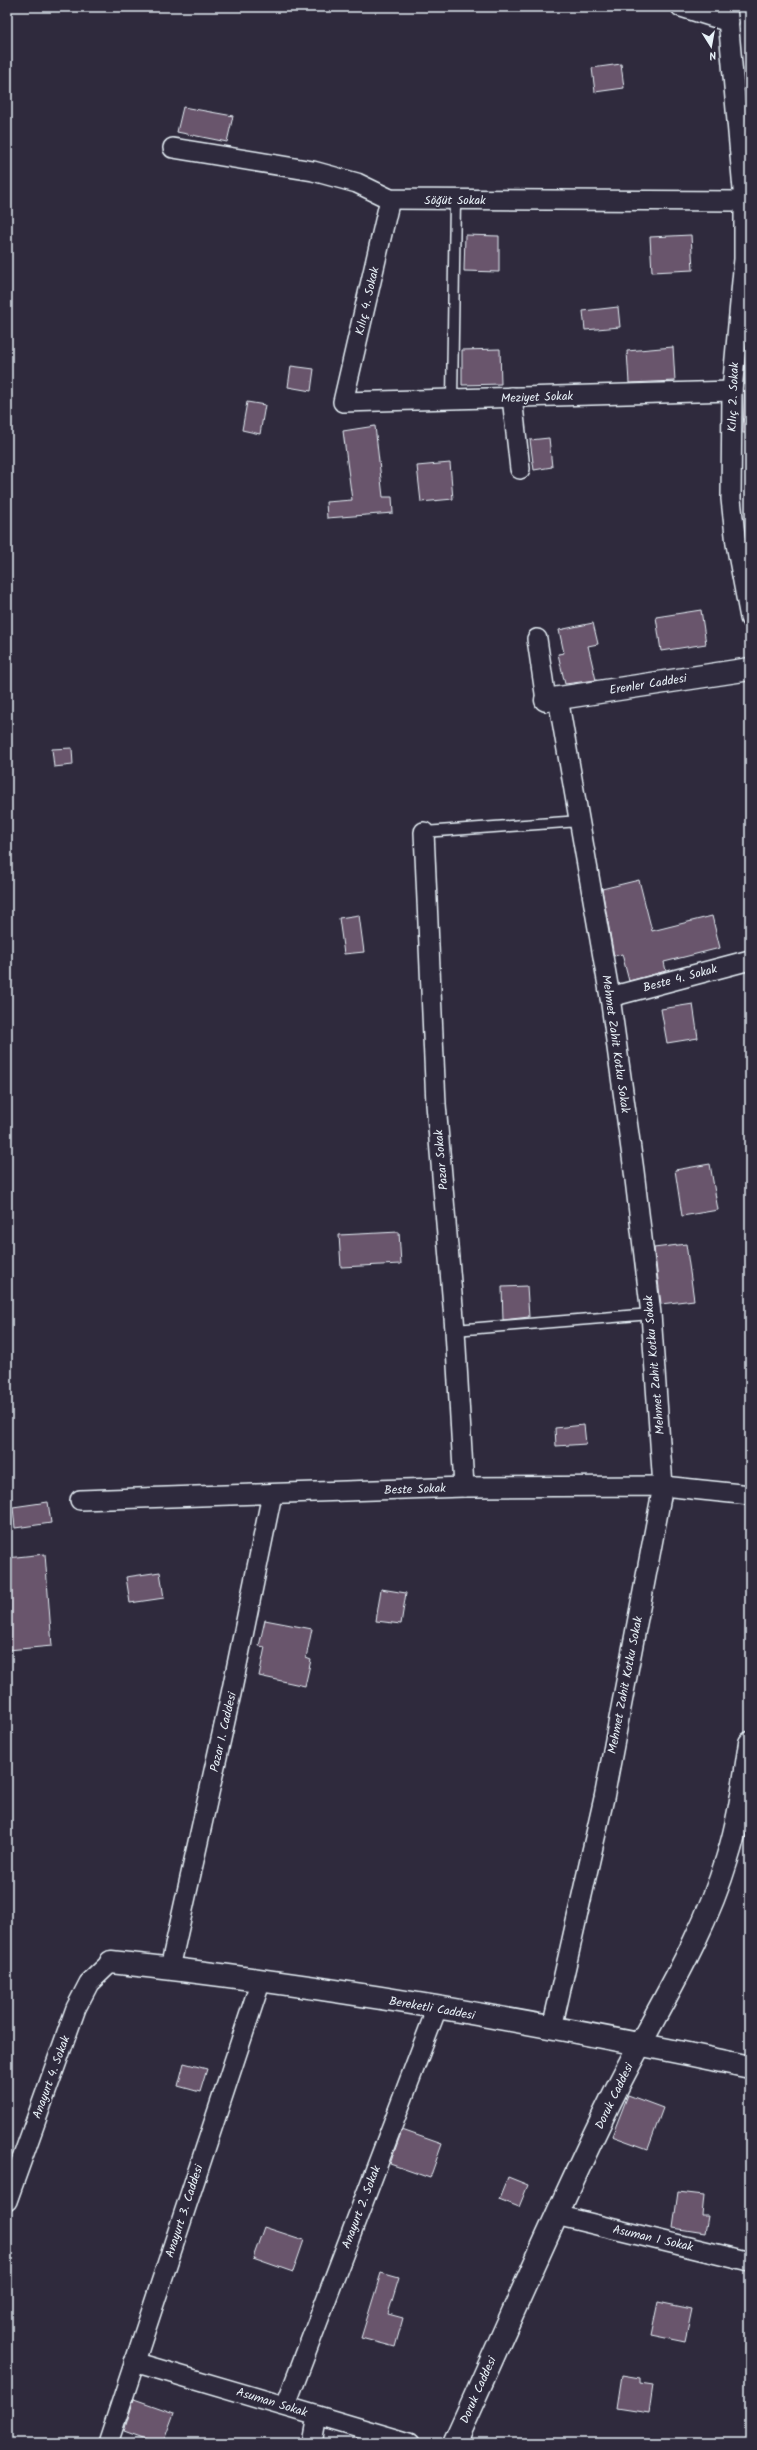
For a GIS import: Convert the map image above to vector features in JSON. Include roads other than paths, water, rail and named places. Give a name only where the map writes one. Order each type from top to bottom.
[{"type":"street","points":[[681,7],[728,15]]},
{"type":"street","name":"Kılıç 2. Sokak","points":[[728,15],[744,201],[747,260],[732,391],[731,499],[736,544],[750,618]]},
{"type":"street","name":"Söğüt Sokak","points":[[173,148],[313,171],[357,183],[390,199],[744,201]]},
{"type":"street","name":"Kılıç 4. Sokak","points":[[343,402],[390,199]]},
{"type":"street","name":"Meziyet Sokak","points":[[343,402],[732,391]]},
{"type":"street","points":[[512,397],[520,469]]},
{"type":"street","name":"Mehmet Zahit Kotku Sokak","points":[[537,639],[580,821],[610,997],[651,1314],[663,1486],[604,1798],[552,2028]]},
{"type":"street","name":"Erenler Caddesi","points":[[552,699],[750,669]]},
{"type":"street","name":"Pazar Sokak","points":[[424,832],[436,1104],[455,1330],[464,1487]]},
{"type":"street","name":"Beste 4. Sokak","points":[[610,997],[750,960]]},
{"type":"street","name":"Beste Sokak","points":[[80,1500],[464,1487],[663,1486],[750,1495]]},
{"type":"street","name":"Pazar 1. Caddesi","points":[[170,1968],[232,1694],[272,1494]]},
{"type":"street","name":"Doruk Caddesi","points":[[454,2443],[556,2215],[640,2044],[686,1958],[728,1859],[742,1798],[750,1743]]},
{"type":"street","name":"Bereketli Caddesi","points":[[111,1962],[261,1980],[438,2008],[640,2044],[750,2067]]},
{"type":"street","name":"Anayurt 4. Sokak","points":[[7,2201],[76,2008],[89,1982],[111,1962]]},
{"type":"street","name":"Anayurt 3. Caddesi","points":[[108,2443],[261,1980]]},
{"type":"street","name":"Anayurt 2. Sokak","points":[[286,2405],[438,2008]]},
{"type":"street","name":"Asuman 1 Sokak","points":[[556,2215],[750,2262]]},
{"type":"street","name":"Asuman Sokak","points":[[134,2362],[286,2405],[317,2416],[410,2443]]},
{"type":"street","points":[[312,2443],[317,2416]]},
{"type":"lane","points":[[452,399],[455,200]]},
{"type":"lane","points":[[424,832],[580,821]]},
{"type":"lane","points":[[455,1330],[651,1314]]}]
